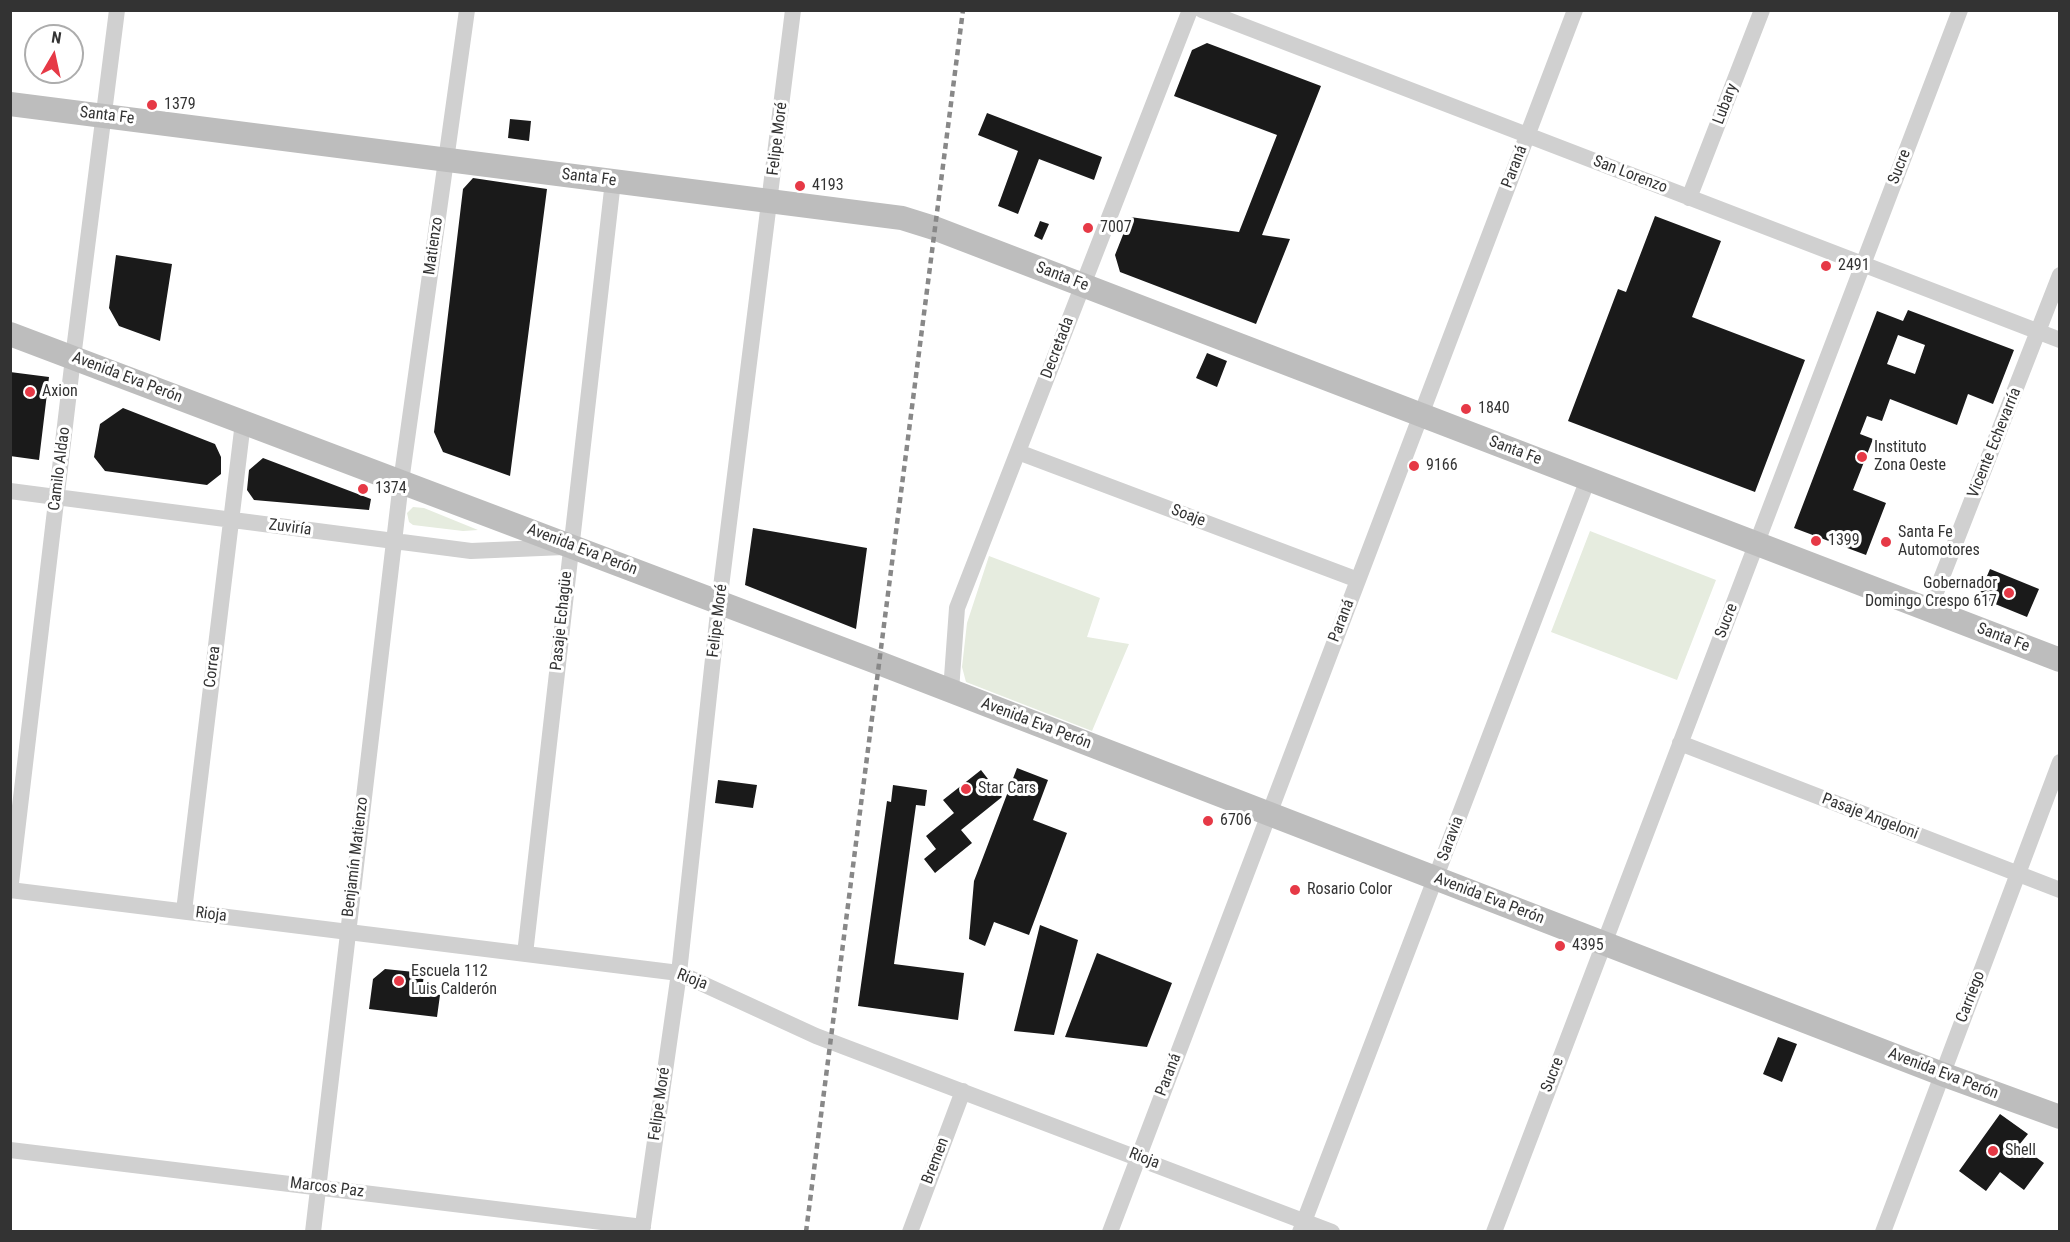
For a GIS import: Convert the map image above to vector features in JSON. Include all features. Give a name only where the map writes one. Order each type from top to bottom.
[{"type":"main road","name":"Santa Fe","points":[[10,104],[902,218],[934,228],[2060,660]]},
{"type":"main road","name":"Avenida Eva Perón","points":[[10,334],[951,691],[2060,1118]]},
{"type":"street","name":"Camilo Aldao","points":[[11,890],[73,358],[117,10]]},
{"type":"street","name":"Matienzo","points":[[401,482],[467,10]]},
{"type":"street","name":"Felipe Moré","points":[[642,1229],[679,973],[719,603],[793,10]]},
{"type":"street","name":"Decretada","points":[[951,691],[957,608],[1190,10]]},
{"type":"street","name":"San Lorenzo","points":[[1202,10],[2060,340]]},
{"type":"street","name":"Paraná","points":[[1110,1232],[1575,10]]},
{"type":"street","name":"Lubary","points":[[1689,198],[1762,10]]},
{"type":"street","name":"Sucre","points":[[1494,1232],[1960,10]]},
{"type":"street","name":"Pasaje Echagüe","points":[[525,954],[613,181]]},
{"type":"street","name":"Vicente Echevarría","points":[[1929,610],[2060,274]]},
{"type":"street","name":"Correa","points":[[183,911],[243,422]]},
{"type":"street","name":"Soaje","points":[[1018,452],[1358,580]]},
{"type":"street","name":"Saravia","points":[[1302,1226],[1588,479]]},
{"type":"street","name":"Benjamín Matienzo","points":[[313,1232],[401,482]]},
{"type":"street","name":"Zuviría","points":[[10,490],[471,551],[571,546]]},
{"type":"street","name":"Pasaje Angeloni","points":[[1680,743],[2060,890]]},
{"type":"street","name":"Carriego","points":[[1883,1232],[2060,762]]},
{"type":"street","name":"Rioja","points":[[11,890],[679,973],[816,1036],[1138,1157],[1302,1226],[1332,1232]]},
{"type":"street","name":"Bremen","points":[[910,1232],[963,1091]]},
{"type":"street","name":"Marcos Paz","points":[[10,1150],[642,1229]]},
{"type":"shaded area","points":[[413,507],[424,508],[478,530],[463,531],[413,525],[409,522],[407,513]]},
{"type":"shaded area","points":[[1590,531],[1716,580],[1677,680],[1551,632]]},
{"type":"shaded area","points":[[989,556],[1100,598],[1087,637],[1129,644],[1092,731],[966,682],[962,667],[967,623]]},
{"type":"building","points":[[1207,43],[1321,86],[1262,235],[1290,239],[1256,324],[1120,272],[1115,255],[1130,217],[1239,232],[1277,135],[1174,96],[1192,50]]},
{"type":"building","points":[[987,113],[1102,157],[1094,180],[1039,159],[1018,214],[998,206],[1018,151],[978,135]]},
{"type":"building","points":[[510,119],[531,121],[529,141],[508,138]]},
{"type":"building","points":[[473,178],[547,189],[510,476],[443,452],[434,432],[463,189]]},
{"type":"building","points":[[1655,216],[1721,241],[1692,317],[1805,360],[1755,492],[1568,421],[1618,289],[1626,292]]},
{"type":"building","points":[[1040,221],[1049,224],[1042,240],[1034,236]]},
{"type":"building","points":[[116,255],[172,264],[160,341],[119,326],[109,308]]},
{"type":"building","points":[[1908,310],[2014,350],[1993,404],[1968,394],[1957,425],[1890,399],[1882,421],[1867,416],[1860,434],[1873,439],[1853,490],[1886,503],[1866,555],[1794,528],[1877,311],[1903,321]],"holes":[[[1898,335],[1925,345],[1915,374],[1887,364]]]},
{"type":"building","points":[[1207,353],[1227,361],[1217,387],[1196,378]]},
{"type":"building","points":[[10,372],[49,377],[39,460],[10,456]]},
{"type":"building","points":[[123,408],[215,444],[221,457],[221,474],[207,485],[105,471],[94,457],[100,424]]},
{"type":"building","points":[[263,458],[371,499],[369,510],[254,500],[247,490],[249,470]]},
{"type":"building","points":[[753,528],[867,548],[856,629],[745,585]]},
{"type":"building","name":"Gobernador Domingo Crespo 617","points":[[1990,569],[2039,589],[2027,617],[1978,597]]},
{"type":"building","points":[[1017,768],[1048,780],[1033,820],[1067,833],[1029,935],[994,922],[985,946],[969,939],[974,881]]},
{"type":"building","points":[[981,770],[1002,797],[961,830],[972,843],[935,873],[924,859],[936,849],[926,836],[954,813],[943,800]]},
{"type":"building","points":[[718,780],[757,785],[753,808],[715,803]]},
{"type":"building","points":[[893,785],[927,790],[925,806],[916,805],[894,964],[964,973],[958,1020],[858,1006],[887,801],[891,802]]},
{"type":"building","points":[[1040,925],[1078,940],[1054,1035],[1014,1031]]},
{"type":"building","points":[[1097,953],[1172,983],[1147,1047],[1065,1037]]},
{"type":"building","points":[[385,969],[424,973],[422,992],[440,995],[437,1017],[369,1009],[373,979]]},
{"type":"building","points":[[1778,1037],[1797,1044],[1782,1082],[1763,1074]]},
{"type":"building","points":[[2000,1114],[2028,1134],[2019,1145],[2044,1163],[2024,1190],[2000,1172],[1986,1191],[1959,1171]]},
{"type":"railway","points":[[806,1232],[963,10]]},
{"type":"place","name":"1379","points":[[152,105]]},
{"type":"place","name":"4193","points":[[800,186]]},
{"type":"place","name":"7007","points":[[1088,228]]},
{"type":"place","name":"2491","points":[[1826,266]]},
{"type":"place","name":"Axion","points":[[30,392]]},
{"type":"place","name":"1840","points":[[1466,409]]},
{"type":"place","name":"Instituto Zona Oeste","points":[[1862,457]]},
{"type":"place","name":"9166","points":[[1414,466]]},
{"type":"place","name":"1374","points":[[363,489]]},
{"type":"place","name":"1399","points":[[1816,541]]},
{"type":"place","name":"Santa Fe Automotores","points":[[1886,542]]},
{"type":"place","name":"Gobernador Domingo Crespo 617","points":[[2009,593]]},
{"type":"place","name":"Star Cars","points":[[966,789]]},
{"type":"place","name":"6706","points":[[1208,821]]},
{"type":"place","name":"Rosario Color","points":[[1295,890]]},
{"type":"place","name":"4395","points":[[1560,946]]},
{"type":"place","name":"Escuela 112 Luis Calderón","points":[[399,981]]},
{"type":"place","name":"Shell","points":[[1993,1151]]}]
